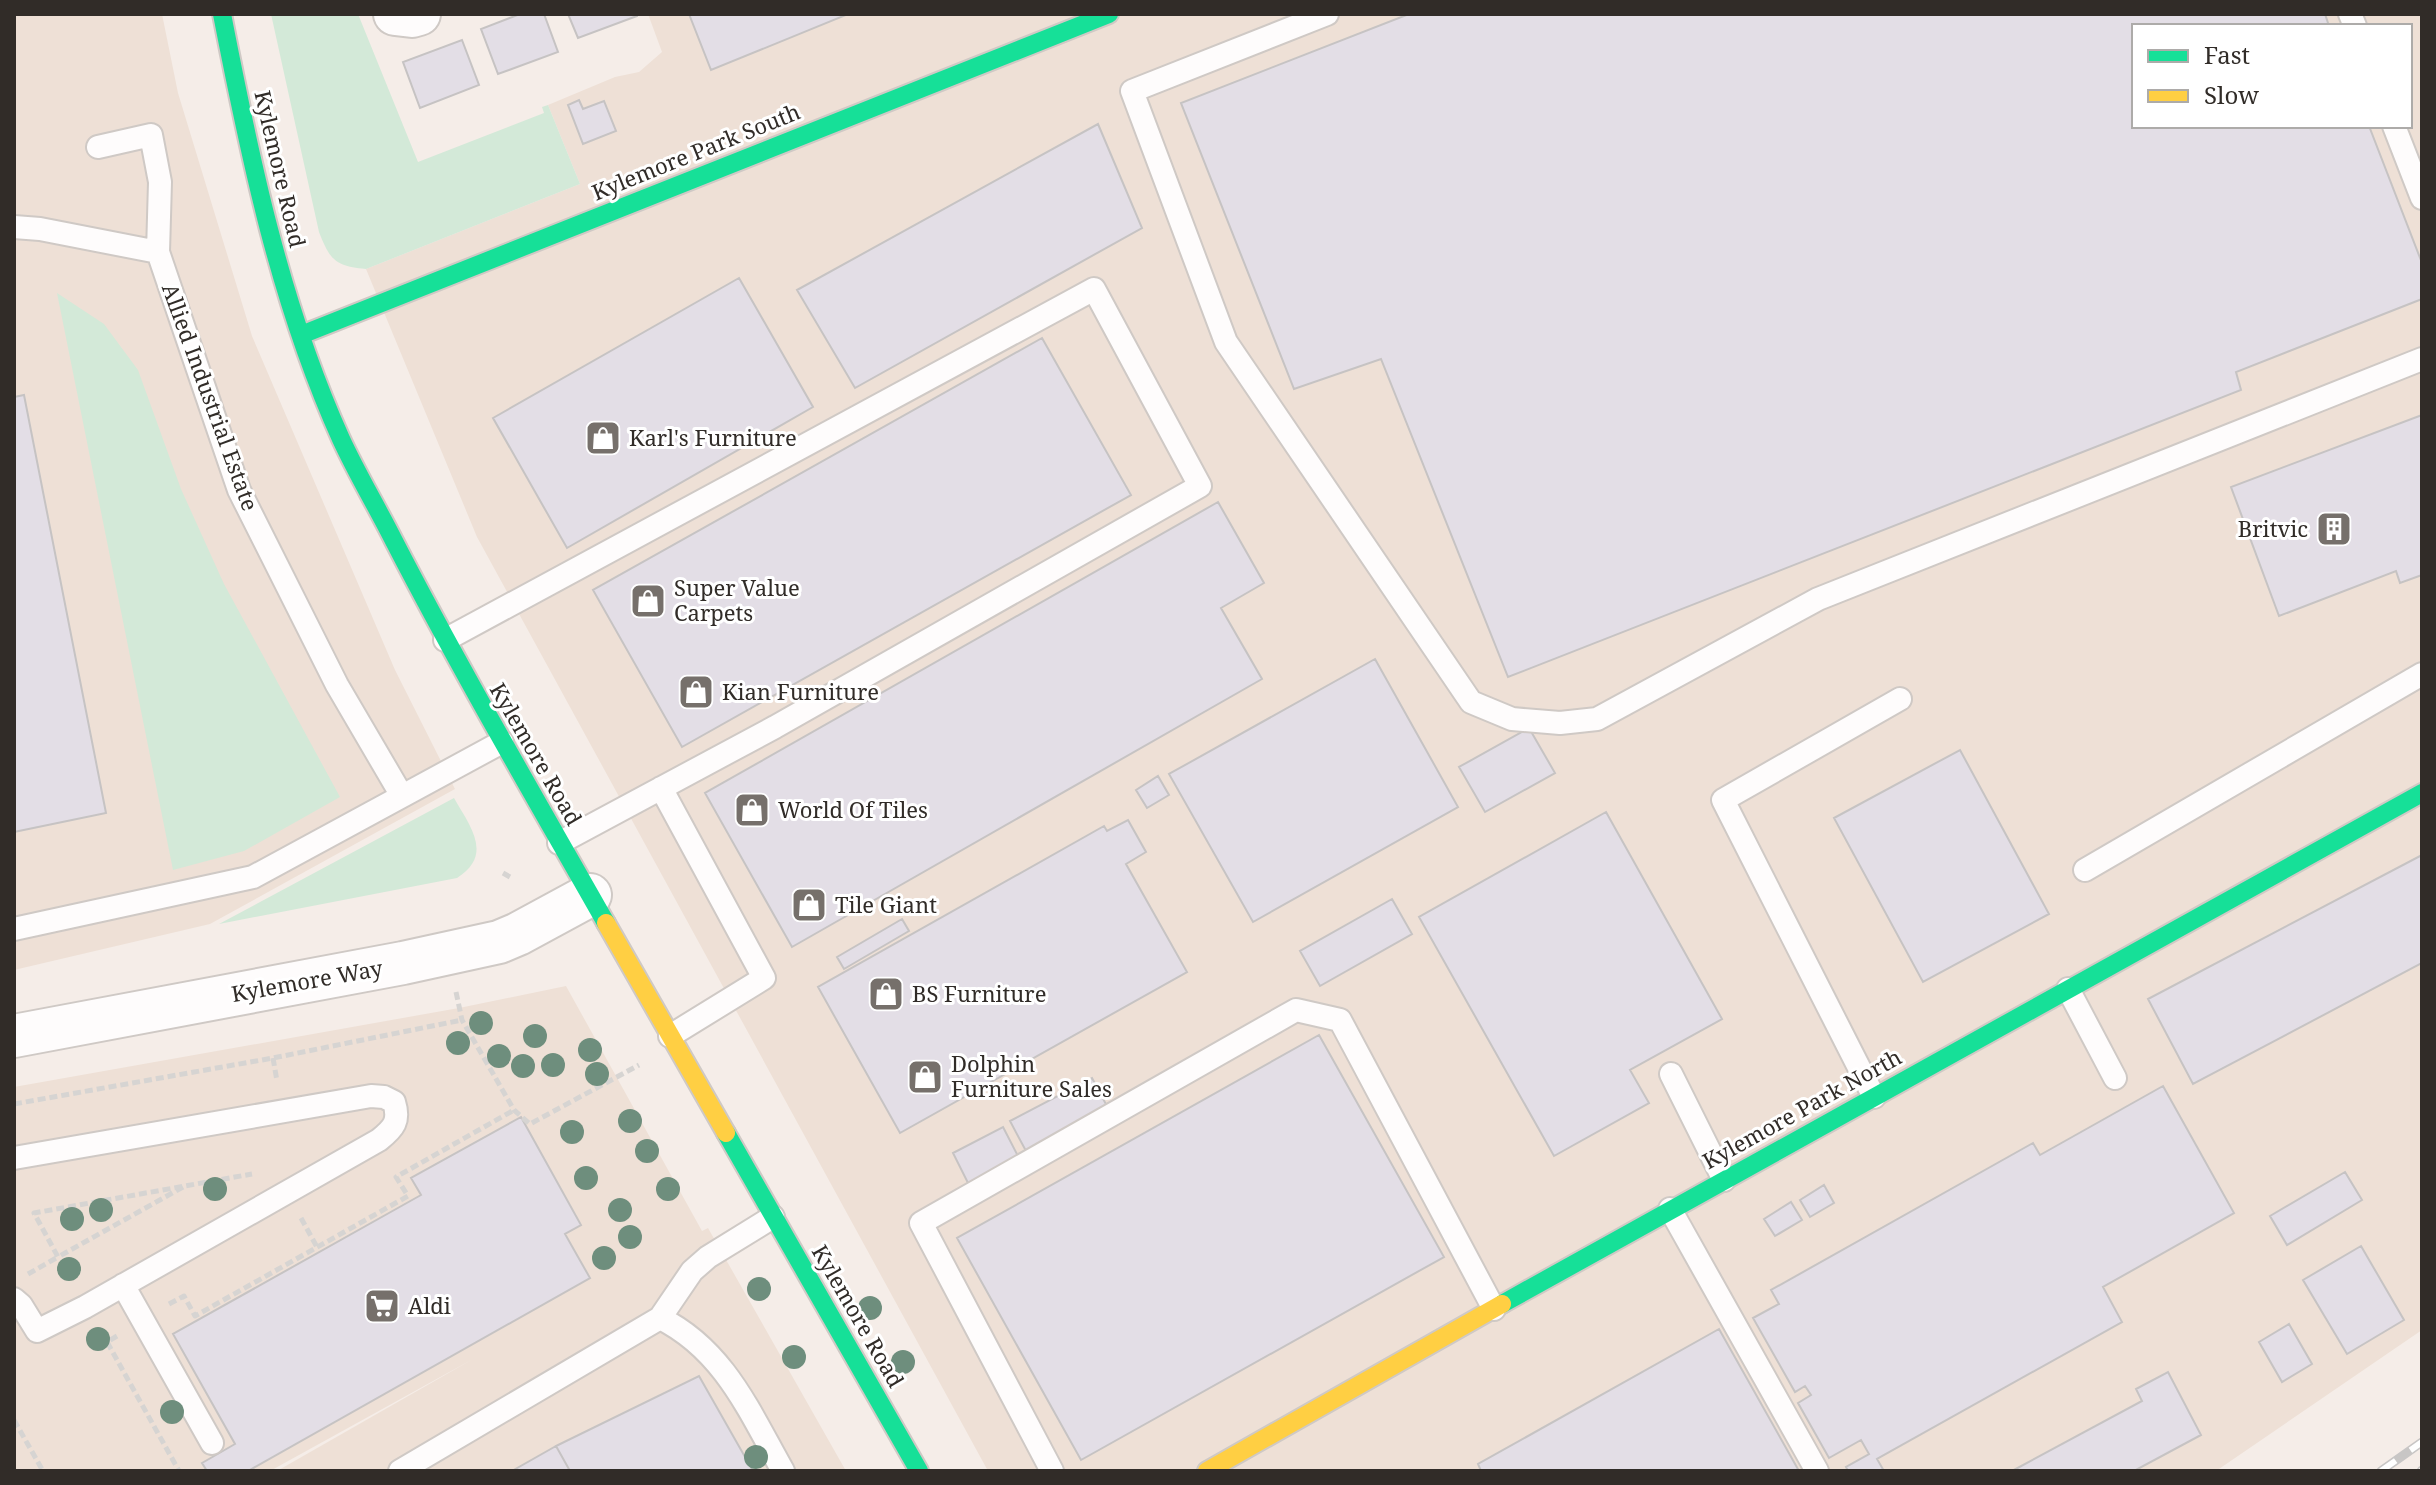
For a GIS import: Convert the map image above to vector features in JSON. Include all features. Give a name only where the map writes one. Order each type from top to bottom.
[{"type":"street","name":"Kylemore Road","points":[[222,14],[249,152],[276,257],[301,335],[341,438],[445,640],[502,742],[919,1471]]},
{"type":"street","points":[[395,14],[419,14]]},
{"type":"street","name":"Kylemore Park South","points":[[301,335],[1109,14]]},
{"type":"street","name":"Kylemore Park North","points":[[1207,1471],[1670,1209],[2422,793]]},
{"type":"street","name":"Kylemore Way","points":[[14,1036],[499,942],[590,895]]},
{"type":"lane","points":[[1327,14],[1132,91],[1226,342],[1471,702],[1512,719],[1560,723],[1597,719],[1818,599],[2422,359]]},
{"type":"lane","points":[[2395,128],[2422,198]]},
{"type":"lane","points":[[14,227],[40,229],[158,252],[160,182],[151,135],[98,147]]},
{"type":"lane","name":"Allied Industrial Estate","points":[[158,252],[239,490],[337,685],[402,796]]},
{"type":"lane","points":[[445,640],[1094,289],[1200,486],[788,720],[559,843]]},
{"type":"lane","points":[[2085,870],[2422,674]]},
{"type":"lane","points":[[1874,1097],[1723,800],[1900,699]]},
{"type":"lane","points":[[14,929],[253,877],[502,742]]},
{"type":"lane","points":[[661,788],[764,978],[673,1040]]},
{"type":"lane","points":[[2068,989],[2115,1078]]},
{"type":"lane","points":[[1052,1471],[921,1223],[1296,1010],[1340,1020],[1494,1309]]},
{"type":"lane","points":[[1671,1074],[1724,1180]]},
{"type":"lane","points":[[14,1158],[371,1096],[394,1102],[398,1113],[395,1127],[379,1140],[37,1331],[18,1302],[18,1280]]},
{"type":"lane","points":[[1670,1209],[1817,1471]]},
{"type":"lane","points":[[400,1471],[660,1318],[692,1271],[708,1257],[773,1217]]},
{"type":"lane","points":[[123,1285],[212,1443]]},
{"type":"lane","points":[[660,1318],[680,1328],[705,1348],[727,1373],[783,1471]]},
{"type":"path","points":[[503,873],[510,877]]},
{"type":"path","points":[[456,990],[462,1020],[514,1110],[530,1124],[673,1040]]},
{"type":"path","points":[[14,1104],[273,1058],[462,1020]]},
{"type":"path","points":[[273,1058],[282,1110]]},
{"type":"path","points":[[179,1471],[107,1342],[184,1296],[195,1316],[318,1249],[408,1196],[396,1177],[514,1110]]},
{"type":"path","points":[[58,1257],[34,1213],[257,1173]]},
{"type":"path","points":[[18,1280],[183,1187]]},
{"type":"path","points":[[14,1420],[43,1471]]},
{"type":"shaded area","points":[[14,14],[162,14],[178,93],[252,336],[395,670],[455,789],[210,924],[14,970]]},
{"type":"shaded area","points":[[648,14],[2422,14],[2422,1330],[2216,1471],[988,1471],[477,537],[366,269],[580,184],[548,105],[615,77],[639,72],[662,52]]},
{"type":"shaded area","points":[[566,986],[702,1231],[708,1228],[846,1471],[277,1471],[473,1359],[270,1471],[14,1471],[14,1087]]},
{"type":"green space","points":[[271,14],[358,14],[418,162],[544,113],[542,107],[548,105],[580,184],[366,269],[340,263],[331,255],[319,232]]},
{"type":"green space","points":[[57,293],[104,324],[138,370],[181,489],[224,584],[340,797],[244,851],[173,870]]},
{"type":"green space","points":[[454,798],[472,830],[477,850],[468,869],[457,878],[219,924]]},
{"type":"building","points":[[520,14],[544,14],[558,52],[498,74],[481,29]]},
{"type":"building","points":[[568,14],[637,14],[637,16],[578,38]]},
{"type":"building","points":[[689,14],[845,14],[846,15],[711,70]]},
{"type":"building","points":[[1409,14],[2325,14],[2328,24],[2132,24],[2132,128],[2370,128],[2422,263],[2422,299],[2236,372],[2241,390],[1508,677],[1381,359],[1294,389],[1181,103]]},
{"type":"building","points":[[462,40],[479,85],[420,108],[403,62]]},
{"type":"building","points":[[579,100],[583,109],[604,101],[616,131],[583,144],[568,105]]},
{"type":"building","points":[[1098,124],[1142,228],[855,388],[797,290]]},
{"type":"building","points":[[739,278],[813,407],[567,548],[493,418]]},
{"type":"building","points":[[1042,338],[1131,495],[682,747],[593,590]]},
{"type":"building","points":[[24,395],[106,813],[14,832],[14,397]]},
{"type":"building","name":"Britvic","points":[[2422,415],[2422,575],[2400,583],[2396,571],[2279,616],[2231,487]]},
{"type":"building","points":[[1218,502],[1264,583],[1221,608],[1262,679],[792,947],[705,793]]},
{"type":"building","points":[[1375,659],[1458,807],[1253,922],[1169,774]]},
{"type":"building","points":[[1529,728],[1555,773],[1485,812],[1459,767]]},
{"type":"building","points":[[1960,750],[2049,914],[1923,982],[1834,818]]},
{"type":"building","points":[[1158,776],[1169,795],[1147,808],[1136,790]]},
{"type":"building","points":[[1606,812],[1722,1019],[1630,1070],[1649,1103],[1554,1156],[1419,917]]},
{"type":"building","points":[[1128,820],[1146,852],[1126,864],[1187,972],[900,1133],[818,987],[1104,826],[1107,831]]},
{"type":"building","points":[[2422,855],[2422,963],[2193,1084],[2148,999]]},
{"type":"building","points":[[1392,899],[1412,934],[1320,986],[1300,951]]},
{"type":"building","points":[[902,919],[909,931],[844,969],[837,957]]},
{"type":"building","points":[[1319,1035],[1444,1257],[1081,1460],[957,1238]]},
{"type":"building","points":[[1092,1078],[1108,1108],[1026,1151],[1010,1121]]},
{"type":"building","points":[[2163,1086],[2234,1213],[2103,1287],[2122,1322],[1877,1459],[1884,1471],[1848,1471],[1846,1467],[1869,1454],[1861,1440],[1829,1458],[1798,1403],[1811,1395],[1805,1386],[1795,1392],[1753,1318],[1779,1304],[1771,1290],[2033,1143],[2040,1155]]},
{"type":"building","name":"Aldi","points":[[521,1117],[581,1225],[565,1234],[590,1278],[248,1471],[207,1471],[202,1463],[235,1444],[173,1334],[421,1195],[411,1178]]},
{"type":"building","points":[[1003,1127],[1020,1160],[970,1187],[953,1153]]},
{"type":"building","points":[[2345,1172],[2362,1200],[2287,1245],[2270,1216]]},
{"type":"building","points":[[1824,1185],[1834,1203],[1810,1217],[1800,1200]]},
{"type":"building","points":[[1791,1202],[1802,1220],[1775,1236],[1764,1219]]},
{"type":"building","points":[[2361,1246],[2404,1320],[2347,1354],[2303,1280]]},
{"type":"building","points":[[2289,1324],[2312,1364],[2282,1382],[2259,1342]]},
{"type":"building","points":[[1719,1329],[1799,1471],[1481,1471],[1478,1464]]},
{"type":"building","points":[[2168,1372],[2201,1435],[2134,1471],[2012,1471],[2142,1401],[2136,1389]]},
{"type":"building","points":[[699,1376],[753,1471],[570,1471],[556,1446]]},
{"type":"building","points":[[556,1446],[570,1471],[512,1471]]},
{"type":"railway","points":[[2381,1471],[2422,1442]]},
{"type":"traffic: fast","points":[[222,14],[269,230],[301,336],[341,439],[445,638],[606,923]]},
{"type":"traffic: fast","points":[[301,335],[1109,14]]},
{"type":"traffic: fast","points":[[1502,1304],[2422,793]]},
{"type":"traffic: fast","points":[[726,1133],[919,1471]]},
{"type":"traffic: slow","points":[[606,923],[726,1133]]},
{"type":"traffic: slow","points":[[1207,1471],[1502,1304]]},
{"type":"place","name":"Karl's Furniture","points":[[603,438]]},
{"type":"place","name":"Britvic","points":[[2334,529]]},
{"type":"place","name":"Super Value Carpets","points":[[648,601]]},
{"type":"place","name":"Kian Furniture","points":[[696,692]]},
{"type":"place","name":"World Of Tiles","points":[[752,810]]},
{"type":"place","name":"Tile Giant","points":[[809,905]]},
{"type":"place","name":"BS Furniture","points":[[886,994]]},
{"type":"place","name":"Dolphin Furniture Sales","points":[[925,1077]]},
{"type":"place","name":"Aldi","points":[[382,1306]]}]
